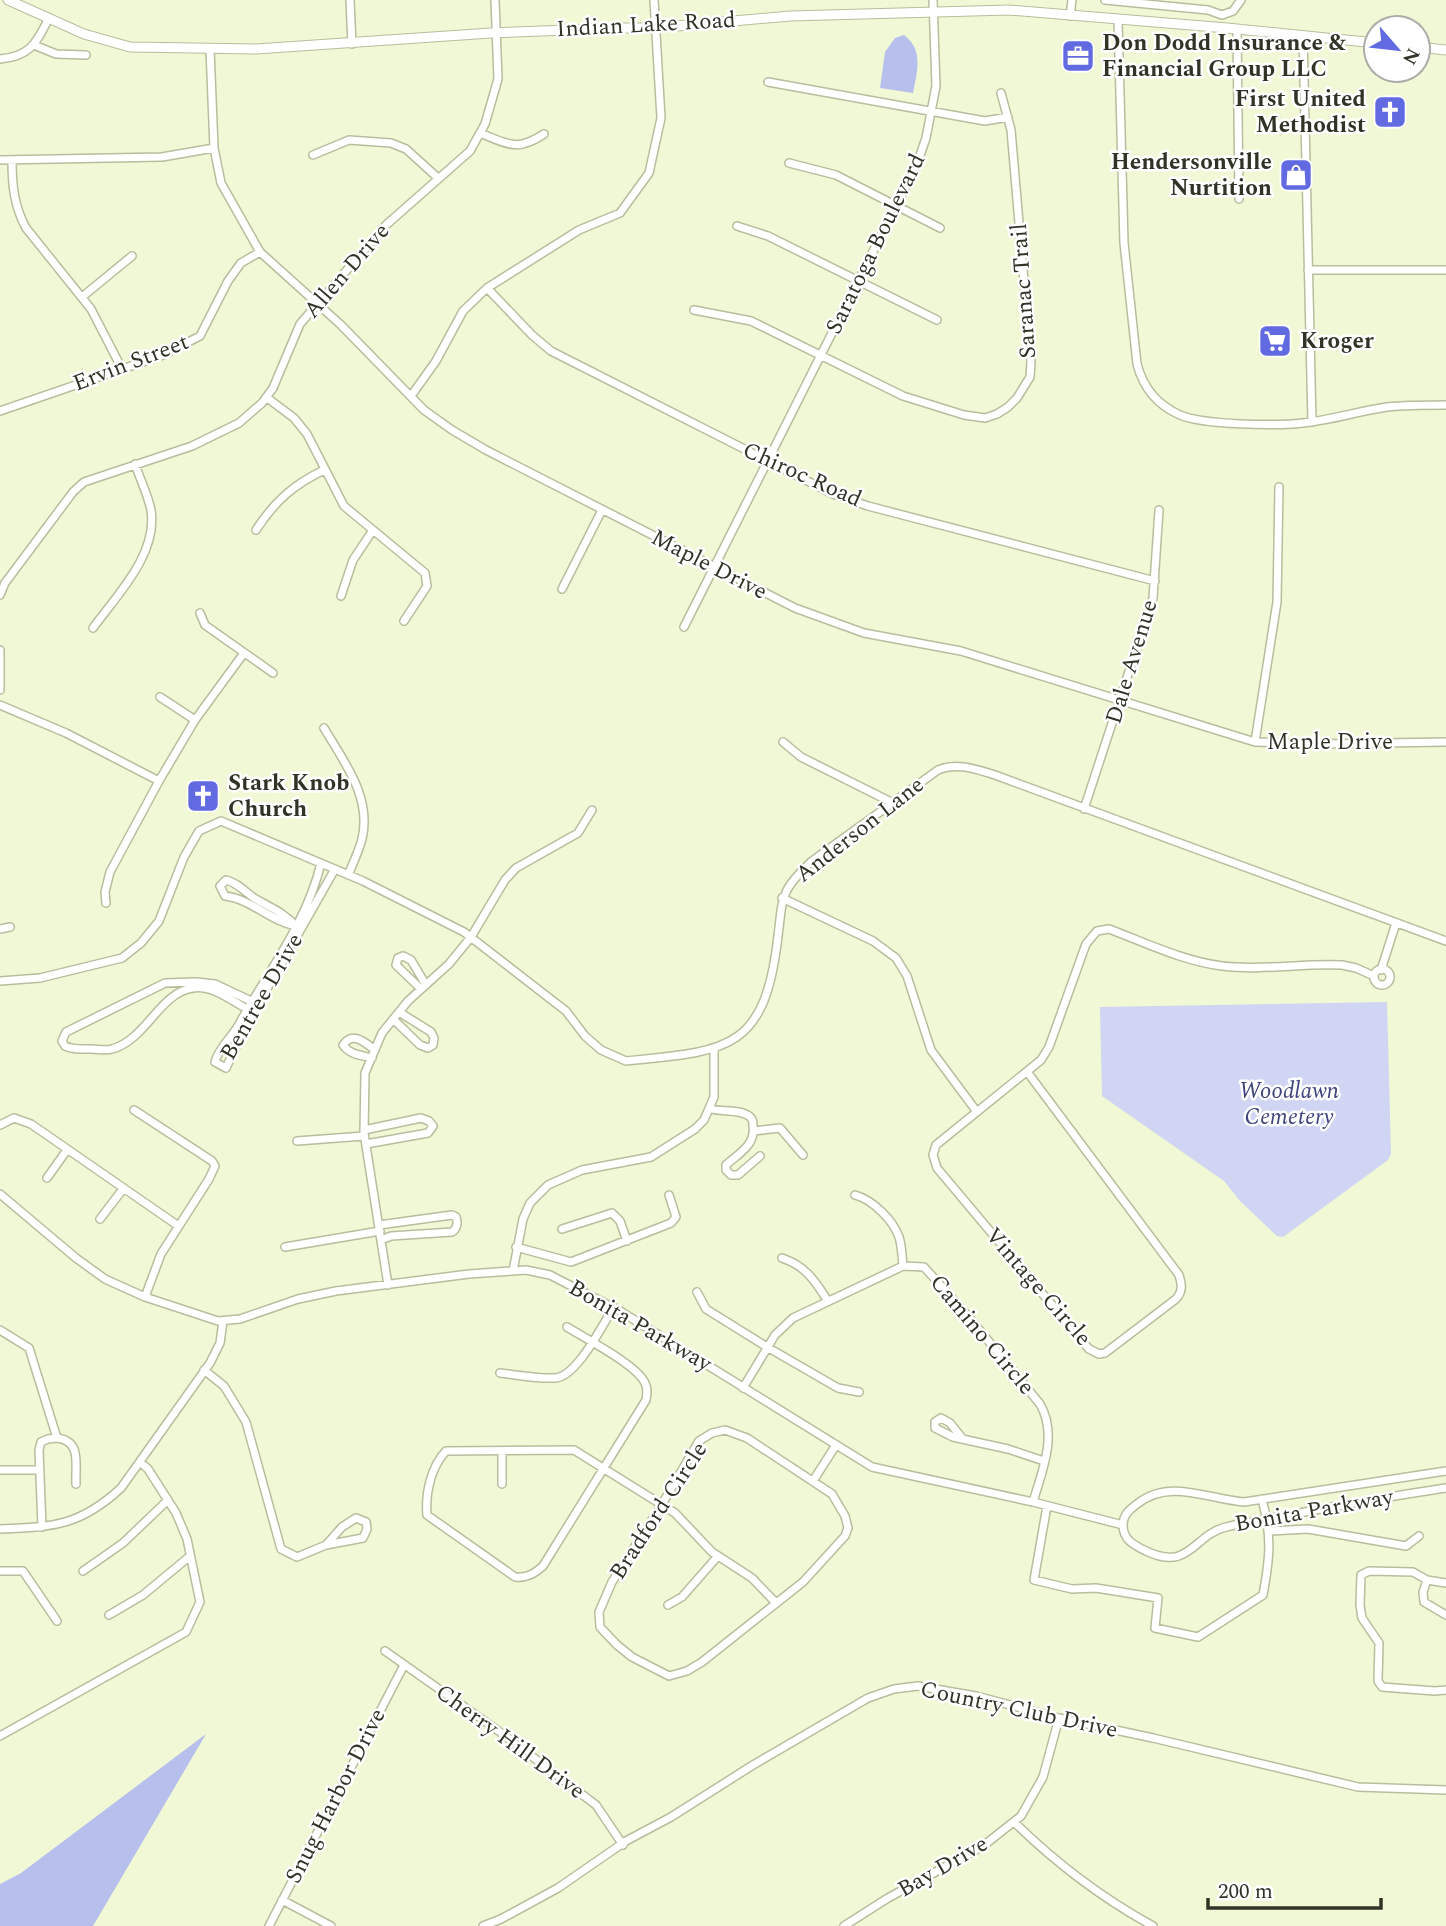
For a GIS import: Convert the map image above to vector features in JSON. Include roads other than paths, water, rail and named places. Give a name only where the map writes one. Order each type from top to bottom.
[{"type":"street","name":"Indian Lake Road","points":[[8,0],[84,34],[130,47],[256,49],[496,33],[623,27],[655,29],[790,16],[1009,10],[1362,42]]},
{"type":"street","points":[[350,0],[352,44]]},
{"type":"street","name":"Allen Drive","points":[[0,595],[5,583],[73,492],[84,482],[192,446],[239,423],[267,397],[300,324],[386,225],[470,151],[481,133],[498,79],[495,0]]},
{"type":"street","points":[[411,396],[436,361],[463,311],[486,288],[579,230],[620,213],[649,173],[661,118],[654,0]]},
{"type":"street","name":"Saratoga Boulevard","points":[[684,627],[917,164],[936,86],[933,0]]},
{"type":"street","points":[[1070,16],[1072,0]]},
{"type":"street","points":[[1105,0],[1208,10],[1222,15],[1233,11],[1241,0]]},
{"type":"street","points":[[1208,10],[1211,0]]},
{"type":"street","points":[[1163,5],[1163,23]]},
{"type":"street","points":[[0,59],[22,55],[34,45],[50,18]]},
{"type":"street","points":[[1118,20],[1124,243],[1133,340],[1140,378],[1149,391],[1163,405],[1180,415],[1192,419],[1248,425],[1312,422],[1393,407],[1446,405]]},
{"type":"street","points":[[1237,29],[1239,199]]},
{"type":"street","points":[[1303,36],[1312,422]]},
{"type":"street","points":[[34,45],[56,54],[86,55]]},
{"type":"street","name":"Maple Drive","points":[[210,49],[215,115],[214,148],[221,183],[260,252],[318,304],[424,410],[452,430],[795,608],[864,634],[961,651],[1255,742],[1320,744],[1446,741]]},
{"type":"street","points":[[768,82],[985,121],[1008,117]]},
{"type":"street","name":"Saranac Trail","points":[[694,310],[751,321],[902,396],[964,415],[985,418],[997,414],[1017,398],[1030,377],[1031,362],[1011,130],[1001,93]]},
{"type":"street","points":[[481,133],[519,145],[529,144],[544,134]]},
{"type":"street","points":[[313,155],[349,140],[391,143],[406,149],[438,178]]},
{"type":"street","points":[[0,160],[162,157],[214,148]]},
{"type":"street","points":[[12,160],[12,190],[20,217],[92,309],[122,369]]},
{"type":"street","points":[[789,163],[836,176],[940,228]]},
{"type":"street","points":[[737,226],[768,236],[937,320]]},
{"type":"street","name":"Ervin Street","points":[[0,411],[163,355],[200,336],[228,281],[241,263],[260,252]]},
{"type":"street","points":[[82,297],[132,256]]},
{"type":"street","points":[[1308,270],[1446,270]]},
{"type":"street","name":"Chiroc Road","points":[[486,288],[551,351],[834,494],[868,506],[1155,581]]},
{"type":"street","points":[[267,397],[294,418],[307,434],[344,506],[416,563],[427,577],[427,586],[404,621]]},
{"type":"street","points":[[93,628],[146,550],[152,530],[150,509],[135,464]]},
{"type":"street","points":[[256,530],[273,505],[305,479],[324,470]]},
{"type":"street","points":[[1255,742],[1277,601],[1279,487]]},
{"type":"street","points":[[562,589],[602,510]]},
{"type":"street","name":"Dale Avenue","points":[[1084,809],[1153,598],[1158,510]]},
{"type":"street","points":[[341,596],[353,560],[373,530]]},
{"type":"street","points":[[200,612],[205,625],[273,673]]},
{"type":"street","points":[[0,650],[0,690]]},
{"type":"street","points":[[106,903],[105,892],[110,872],[159,781],[195,720],[244,653]]},
{"type":"street","points":[[160,697],[195,720]]},
{"type":"street","points":[[0,705],[66,733],[159,781]]},
{"type":"street","points":[[324,728],[354,779],[364,804],[362,839],[348,875]]},
{"type":"street","points":[[783,743],[801,757],[892,803]]},
{"type":"street","name":"Anderson Lane","points":[[0,981],[40,978],[122,958],[141,943],[159,921],[184,857],[199,831],[221,821],[348,875],[471,937],[566,1011],[586,1036],[615,1058],[626,1061],[699,1054],[734,1041],[755,1020],[767,994],[776,961],[782,898],[796,876],[892,803],[938,770],[948,766],[971,767],[1446,941]]},
{"type":"street","points":[[388,1285],[365,1137],[365,1073],[373,1054],[393,1019],[449,964],[471,937],[505,880],[515,869],[578,834],[592,810]]},
{"type":"street","name":"Bentree Drive","points":[[321,863],[313,895],[232,1036],[217,1055],[215,1062],[221,1067],[226,1068],[244,1029],[335,869]]},
{"type":"street","points":[[226,880],[234,883],[289,918],[296,926],[284,924],[239,898],[225,896],[220,886],[226,880]]},
{"type":"street","points":[[782,898],[873,941],[896,958],[907,976],[931,1049],[977,1112]]},
{"type":"street","name":"Vintage Circle","points":[[1028,1073],[1179,1275],[1181,1282],[1181,1293],[1176,1299],[1109,1351],[1099,1354],[1089,1349],[937,1168],[933,1156],[936,1145],[977,1112],[1037,1066],[1049,1047],[1086,944],[1102,929],[1109,929],[1209,964],[1236,967],[1342,965],[1378,973],[1396,923]]},
{"type":"street","points":[[0,929],[10,927]]},
{"type":"street","points":[[165,983],[215,984],[249,1005],[205,988],[191,988],[170,1001],[138,1035],[111,1050],[76,1049],[65,1046],[62,1041],[66,1032],[165,983]]},
{"type":"street","points":[[393,1019],[421,1045],[428,1048],[433,1045],[435,1038],[431,1032],[399,1012]]},
{"type":"street","points":[[513,1271],[523,1219],[530,1203],[548,1185],[582,1170],[651,1157],[695,1129],[710,1109],[714,1097],[713,1049]]},
{"type":"street","points":[[710,1109],[749,1116],[752,1121],[754,1131],[750,1144],[726,1165],[726,1170],[731,1175],[738,1175],[760,1156]]},
{"type":"street","points":[[134,1110],[212,1160],[215,1166],[209,1180],[177,1225],[161,1254],[145,1297]]},
{"type":"street","points":[[0,1125],[14,1118],[23,1120],[177,1225]]},
{"type":"street","points":[[296,1141],[365,1137],[428,1133],[433,1126],[421,1118],[365,1137]]},
{"type":"street","points":[[754,1131],[780,1128],[803,1154]]},
{"type":"street","points":[[47,1178],[67,1150]]},
{"type":"street","points":[[100,1219],[123,1189]]},
{"type":"street","points":[[0,1194],[99,1275],[145,1297],[223,1321],[220,1343],[204,1370],[121,1488],[82,1517],[42,1527],[0,1529]]},
{"type":"street","points":[[516,1247],[571,1262],[675,1219],[668,1195]]},
{"type":"street","points":[[855,1195],[864,1198],[890,1221],[899,1238],[903,1266]]},
{"type":"street","points":[[562,1229],[612,1213],[620,1221],[627,1241]]},
{"type":"street","points":[[285,1247],[452,1215],[458,1222],[452,1232],[391,1236],[381,1240]]},
{"type":"street","points":[[782,1258],[797,1263],[809,1273],[828,1301]]},
{"type":"street","name":"Camino Circle","points":[[743,1388],[775,1335],[793,1318],[903,1266],[923,1268],[968,1316],[1047,1416],[1049,1434],[1032,1502]]},
{"type":"street","name":"Bonita Parkway","points":[[223,1321],[240,1319],[298,1299],[388,1285],[526,1270],[551,1275],[614,1307],[872,1467],[1123,1525]]},
{"type":"street","points":[[698,1292],[706,1308],[767,1347],[838,1388],[859,1392]]},
{"type":"street","points":[[500,1373],[557,1378],[567,1375],[578,1364],[614,1307]]},
{"type":"street","points":[[567,1327],[623,1362],[644,1380],[648,1391],[646,1400],[604,1469],[543,1566],[524,1578],[515,1577],[427,1515],[426,1501],[436,1462],[446,1451],[574,1450],[604,1469],[661,1506],[675,1513],[692,1533],[718,1556],[752,1578],[776,1603]]},
{"type":"street","points":[[0,1330],[23,1343],[34,1357],[57,1438]]},
{"type":"street","points":[[204,1370],[224,1386],[246,1422],[281,1549],[297,1557],[326,1545],[363,1538],[367,1529],[366,1522],[356,1518],[350,1521],[326,1545]]},
{"type":"street","name":"Bradford Circle","points":[[725,1430],[747,1438],[813,1481],[832,1494],[845,1516],[848,1528],[845,1536],[803,1581],[702,1662],[687,1671],[669,1676],[632,1657],[600,1627],[598,1612],[612,1582],[699,1441],[712,1433],[725,1430]]},
{"type":"street","points":[[42,1527],[39,1470],[41,1442],[57,1438],[69,1441],[74,1446],[76,1484]]},
{"type":"street","points":[[962,1438],[1044,1461]]},
{"type":"street","points":[[813,1481],[836,1445]]},
{"type":"street","points":[[502,1451],[502,1485]]},
{"type":"street","points":[[0,1736],[186,1632],[200,1602],[187,1539],[176,1513],[148,1469],[140,1462]]},
{"type":"street","points":[[0,1470],[39,1470]]},
{"type":"street","name":"Bonita Parkway","points":[[1446,1471],[1244,1502],[1171,1490],[1149,1495],[1135,1505],[1125,1515],[1124,1536],[1135,1546],[1156,1556],[1179,1557],[1222,1528],[1446,1488]]},
{"type":"street","points":[[1047,1506],[1034,1580],[1036,1582],[1072,1590],[1096,1588],[1158,1598],[1155,1628],[1198,1637],[1263,1595],[1270,1556],[1267,1519],[1262,1499]]},
{"type":"street","points":[[83,1571],[122,1543],[168,1500]]},
{"type":"street","points":[[1268,1531],[1308,1530],[1406,1546],[1419,1535]]},
{"type":"street","points":[[109,1615],[143,1595],[190,1556]]},
{"type":"street","points":[[668,1605],[682,1597],[718,1556]]},
{"type":"street","points":[[0,1571],[23,1571],[57,1621]]},
{"type":"street","points":[[1446,1583],[1427,1580],[1413,1572],[1369,1571],[1362,1574],[1360,1589],[1362,1618],[1379,1643],[1378,1681],[1382,1687],[1446,1690]]},
{"type":"street","points":[[1427,1580],[1423,1592],[1424,1602],[1446,1615]]},
{"type":"street","name":"Cherry Hill Drive","points":[[385,1651],[500,1732],[596,1805],[623,1844]]},
{"type":"street","name":"Snug Harbor Drive","points":[[269,1926],[404,1665]]},
{"type":"street","name":"Country Club Drive","points":[[483,1926],[558,1888],[623,1844],[868,1698],[894,1689],[919,1686],[976,1696],[1059,1718],[1358,1787],[1446,1790]]},
{"type":"street","name":"Bay Drive","points":[[844,1926],[898,1892],[983,1846],[1021,1816],[1043,1777],[1059,1718]]},
{"type":"street","points":[[1014,1822],[1039,1846],[1108,1901],[1153,1926]]},
{"type":"street","points":[[282,1900],[331,1926]]},
{"type":"place","name":"Don Dodd Insurance & Financial Group LLC","points":[[1078,56]]},
{"type":"place","name":"First United Methodist","points":[[1390,112]]},
{"type":"place","name":"Hendersonville Nurtition","points":[[1296,175]]},
{"type":"place","name":"Kroger","points":[[1275,341]]},
{"type":"place","name":"Stark Knob Church","points":[[203,796]]},
{"type":"park label","name":"Woodlawn Cemetery","points":[[1289,1104]]}]
